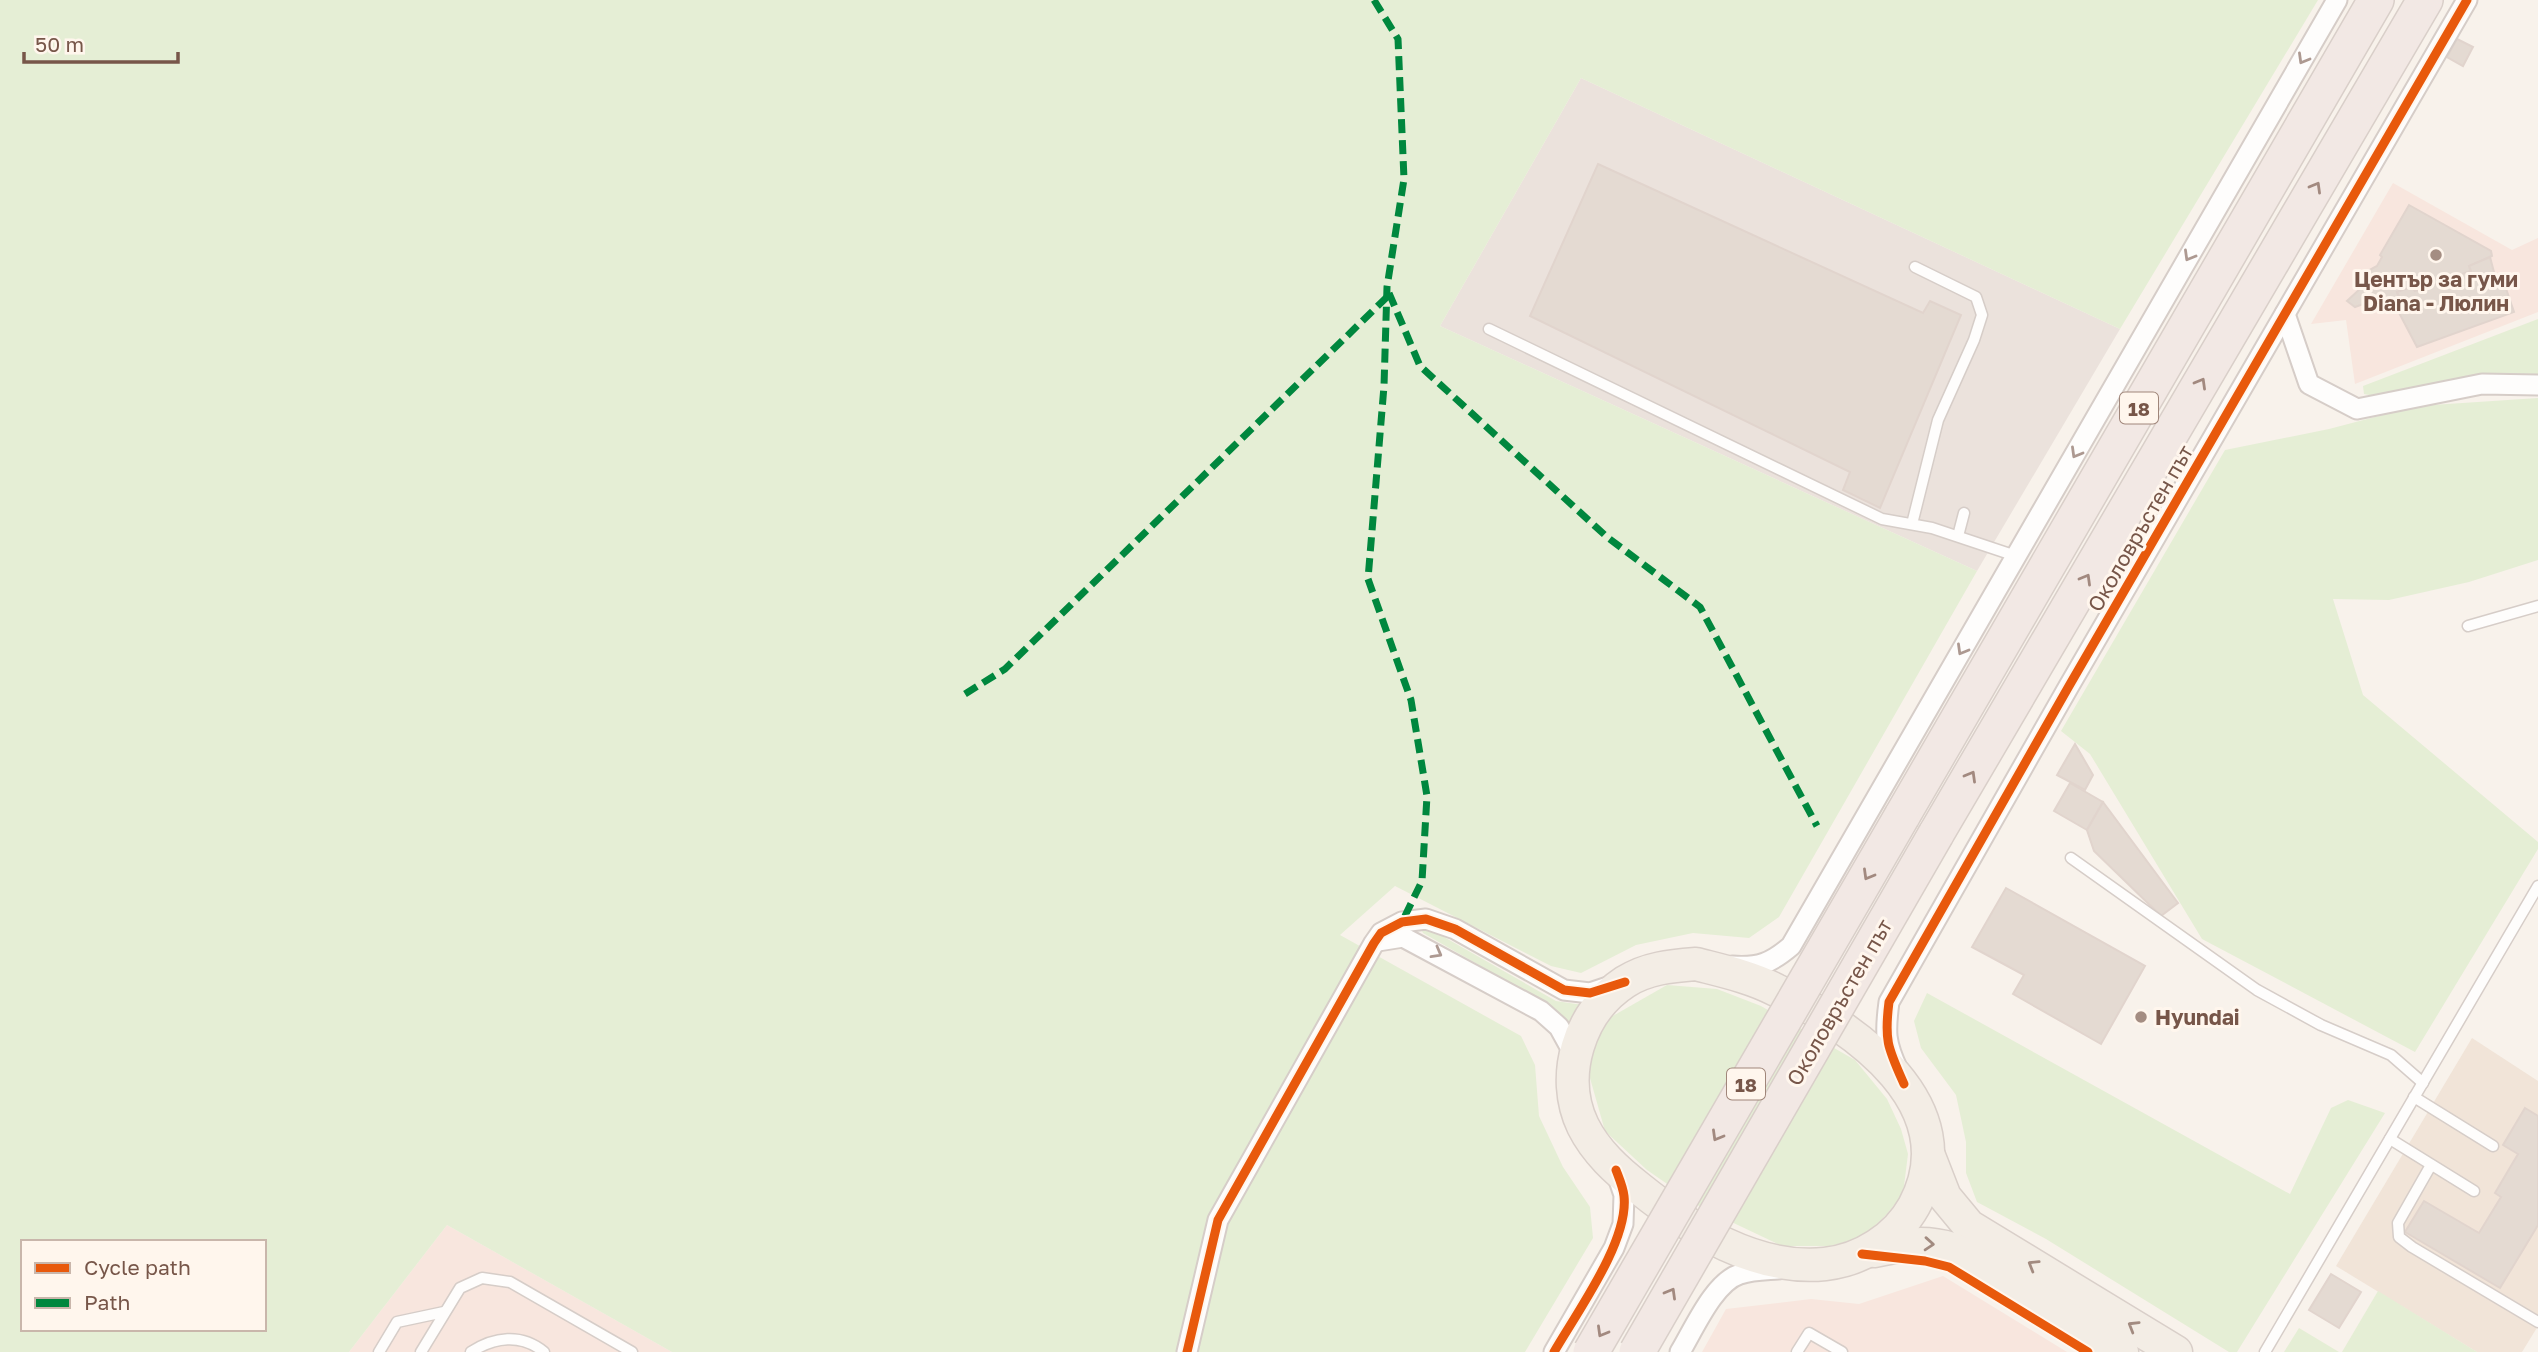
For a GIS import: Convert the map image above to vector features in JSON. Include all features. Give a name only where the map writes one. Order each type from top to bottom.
[{"type":"highway","name":"Околовръстен път","points":[[1591,1352],[2376,0]]},
{"type":"highway","name":"Околовръстен път","points":[[1636,1352],[2425,0]]},
{"type":"main road","points":[[2122,1352],[1954,1248],[1932,1243],[1912,1244],[1862,1254],[1836,1263],[1806,1266],[1756,1256],[1695,1229],[1616,1170],[1595,1147],[1583,1125],[1575,1102],[1575,1056],[1583,1031],[1597,1008],[1625,982],[1657,967],[1696,964],[1738,975],[1797,1000],[1844,1029],[1879,1058],[1904,1084],[1915,1099],[1925,1126],[1929,1156],[1945,1197],[1969,1226],[2176,1352]]},
{"type":"main road","points":[[1862,1254],[1884,1241],[1900,1227],[1925,1184],[1929,1156]]},
{"type":"street","points":[[1696,964],[1744,967],[1773,961],[1791,946],[2337,0]]},
{"type":"street","name":"Околовръстен път","points":[[1904,1084],[1890,1052],[1885,1031],[1889,1002],[2467,0]]},
{"type":"street","points":[[2285,314],[2309,384],[2357,409],[2482,384],[2538,385]]},
{"type":"street","points":[[1187,1352],[1218,1220],[1381,933],[1402,922],[1426,919],[1455,929],[1564,990],[1590,993],[1625,982]]},
{"type":"street","points":[[1374,943],[1387,938],[1404,937],[1541,1010],[1559,1027],[1575,1056]]},
{"type":"street","points":[[1554,1352],[1614,1248],[1623,1224],[1624,1195],[1616,1170]]},
{"type":"street","points":[[1681,1352],[1714,1296],[1728,1280],[1750,1272],[1806,1266]]},
{"type":"lane","points":[[1912,524],[1938,420],[1974,340],[1982,315],[1976,297],[1915,267]]},
{"type":"lane","points":[[1489,329],[1882,519],[1932,528],[2016,556]]},
{"type":"lane","points":[[1958,536],[1964,513]]},
{"type":"lane","points":[[2468,626],[2538,606]]},
{"type":"lane","points":[[2071,858],[2257,990],[2321,1025],[2391,1055],[2423,1083]]},
{"type":"lane","points":[[2265,1352],[2538,886]]},
{"type":"lane","points":[[2414,1097],[2493,1146]]},
{"type":"lane","points":[[2390,1139],[2474,1191]]},
{"type":"lane","points":[[2431,1165],[2398,1223],[2399,1237],[2538,1322]]},
{"type":"lane","points":[[421,1352],[460,1288],[482,1278],[510,1282],[632,1352]]},
{"type":"lane","points":[[379,1352],[397,1322],[444,1312]]},
{"type":"lane","points":[[1797,1352],[1809,1333],[1842,1352]]},
{"type":"lane","points":[[471,1352],[484,1343],[502,1339],[523,1340],[544,1352]]},
{"type":"shaded area","points":[[1581,78],[2120,329],[1977,571],[1440,326]]},
{"type":"shaded area","name":"Център за гуми Diana - Люлин","points":[[2393,183],[2512,250],[2538,238],[2538,312],[2355,384],[2346,320],[2311,324]]},
{"type":"shaded area","points":[[2472,1038],[2538,1081],[2538,1326],[2522,1352],[2477,1352],[2336,1266]]},
{"type":"shaded area","points":[[447,1225],[672,1352],[349,1352]]},
{"type":"shaded area","points":[[1943,1276],[2067,1352],[1702,1352],[1726,1309],[1811,1299],[1859,1304]]},
{"type":"green space","points":[[0,0],[2318,0],[2120,329],[1581,78],[1440,326],[1977,571],[1779,917],[1749,938],[1693,933],[1636,945],[1581,973],[1551,966],[1395,886],[1340,935],[1521,1036],[1535,1065],[1539,1116],[1563,1167],[1590,1207],[1593,1238],[1525,1352],[672,1352],[447,1225],[349,1352],[0,1352]]},
{"type":"green space","points":[[2538,319],[2538,375],[2494,373],[2374,396],[2364,394],[2363,386]]},
{"type":"green space","points":[[2538,398],[2538,560],[2469,582],[2389,600],[2333,599],[2363,695],[2538,842],[2538,849],[2415,1052],[2202,939],[2090,754],[2061,731],[2225,450],[2329,429],[2417,406]]},
{"type":"green space","points":[[1422,931],[1437,933],[1556,1001],[1591,1004],[1572,1035],[1545,1003],[1423,933]]},
{"type":"green space","points":[[1667,985],[1717,989],[1761,1006],[1855,1060],[1887,1099],[1901,1129],[1908,1154],[1903,1194],[1863,1237],[1830,1246],[1782,1246],[1702,1208],[1647,1170],[1605,1131],[1588,1071],[1596,1040],[1611,1017]]},
{"type":"green space","points":[[1927,993],[2290,1194],[2331,1108],[2348,1100],[2385,1113],[2237,1352],[2229,1352],[2046,1239],[1977,1202],[1966,1173],[1966,1142],[1956,1095],[1921,1048],[1914,1021]]},
{"type":"green space","points":[[2378,1291],[2477,1352],[2342,1352]]},
{"type":"green space","points":[[2299,1328],[2339,1352],[2284,1352]]},
{"type":"building","points":[[2457,39],[2473,47],[2463,66],[2447,57]]},
{"type":"building","points":[[1598,164],[1923,313],[1930,301],[1961,315],[1880,508],[1843,490],[1850,472],[1530,316]]},
{"type":"building","name":"Център за гуми Diana - Люлин","points":[[2409,205],[2491,251],[2492,256],[2469,266],[2471,271],[2415,291],[2411,287],[2397,292],[2402,303],[2376,305],[2374,300],[2355,307],[2347,301],[2361,288],[2366,272],[2377,266],[2382,257],[2380,255]]},
{"type":"building","points":[[2490,257],[2495,276],[2501,274],[2514,312],[2417,347],[2396,307],[2402,303],[2397,292],[2411,287],[2415,291],[2471,271],[2469,266]]},
{"type":"building","points":[[2075,744],[2093,775],[2085,790],[2057,775]]},
{"type":"building","points":[[2070,783],[2103,802],[2087,830],[2054,811]]},
{"type":"building","points":[[2103,802],[2178,903],[2161,916],[2094,851],[2087,830]]},
{"type":"building","points":[[2006,888],[2145,966],[2101,1044],[2013,994],[2024,975],[1972,947]]},
{"type":"building","points":[[2525,1108],[2538,1116],[2538,1225],[2500,1288],[2405,1232],[2424,1201],[2479,1233],[2501,1197],[2495,1193],[2518,1154],[2503,1145]]},
{"type":"building","points":[[2331,1274],[2361,1292],[2339,1328],[2309,1310]]},
{"type":"marked path","points":[[1374,0],[1398,39],[1404,179],[1387,287],[1384,386],[1368,579],[1411,700],[1427,796],[1422,881],[1402,922]]},
{"type":"marked path","points":[[1389,293],[1420,366],[1607,537],[1700,607],[1817,826]]},
{"type":"marked path","points":[[965,694],[1005,669],[1387,297]]},
{"type":"cycle path","points":[[1904,1084],[1889,1044],[1889,1002],[2467,0]]},
{"type":"cycle path","points":[[1187,1352],[1218,1220],[1381,933],[1402,922],[1426,919],[1455,929],[1564,990],[1590,993],[1625,982]]},
{"type":"cycle path","points":[[1554,1352],[1600,1276],[1618,1234],[1624,1196],[1616,1170]]},
{"type":"cycle path","points":[[1862,1254],[1925,1261],[1949,1267],[2088,1352]]},
{"type":"place","name":"Център за гуми Diana - Люлин","points":[[2436,255]]},
{"type":"place","name":"Hyundai","points":[[2141,1017]]}]
